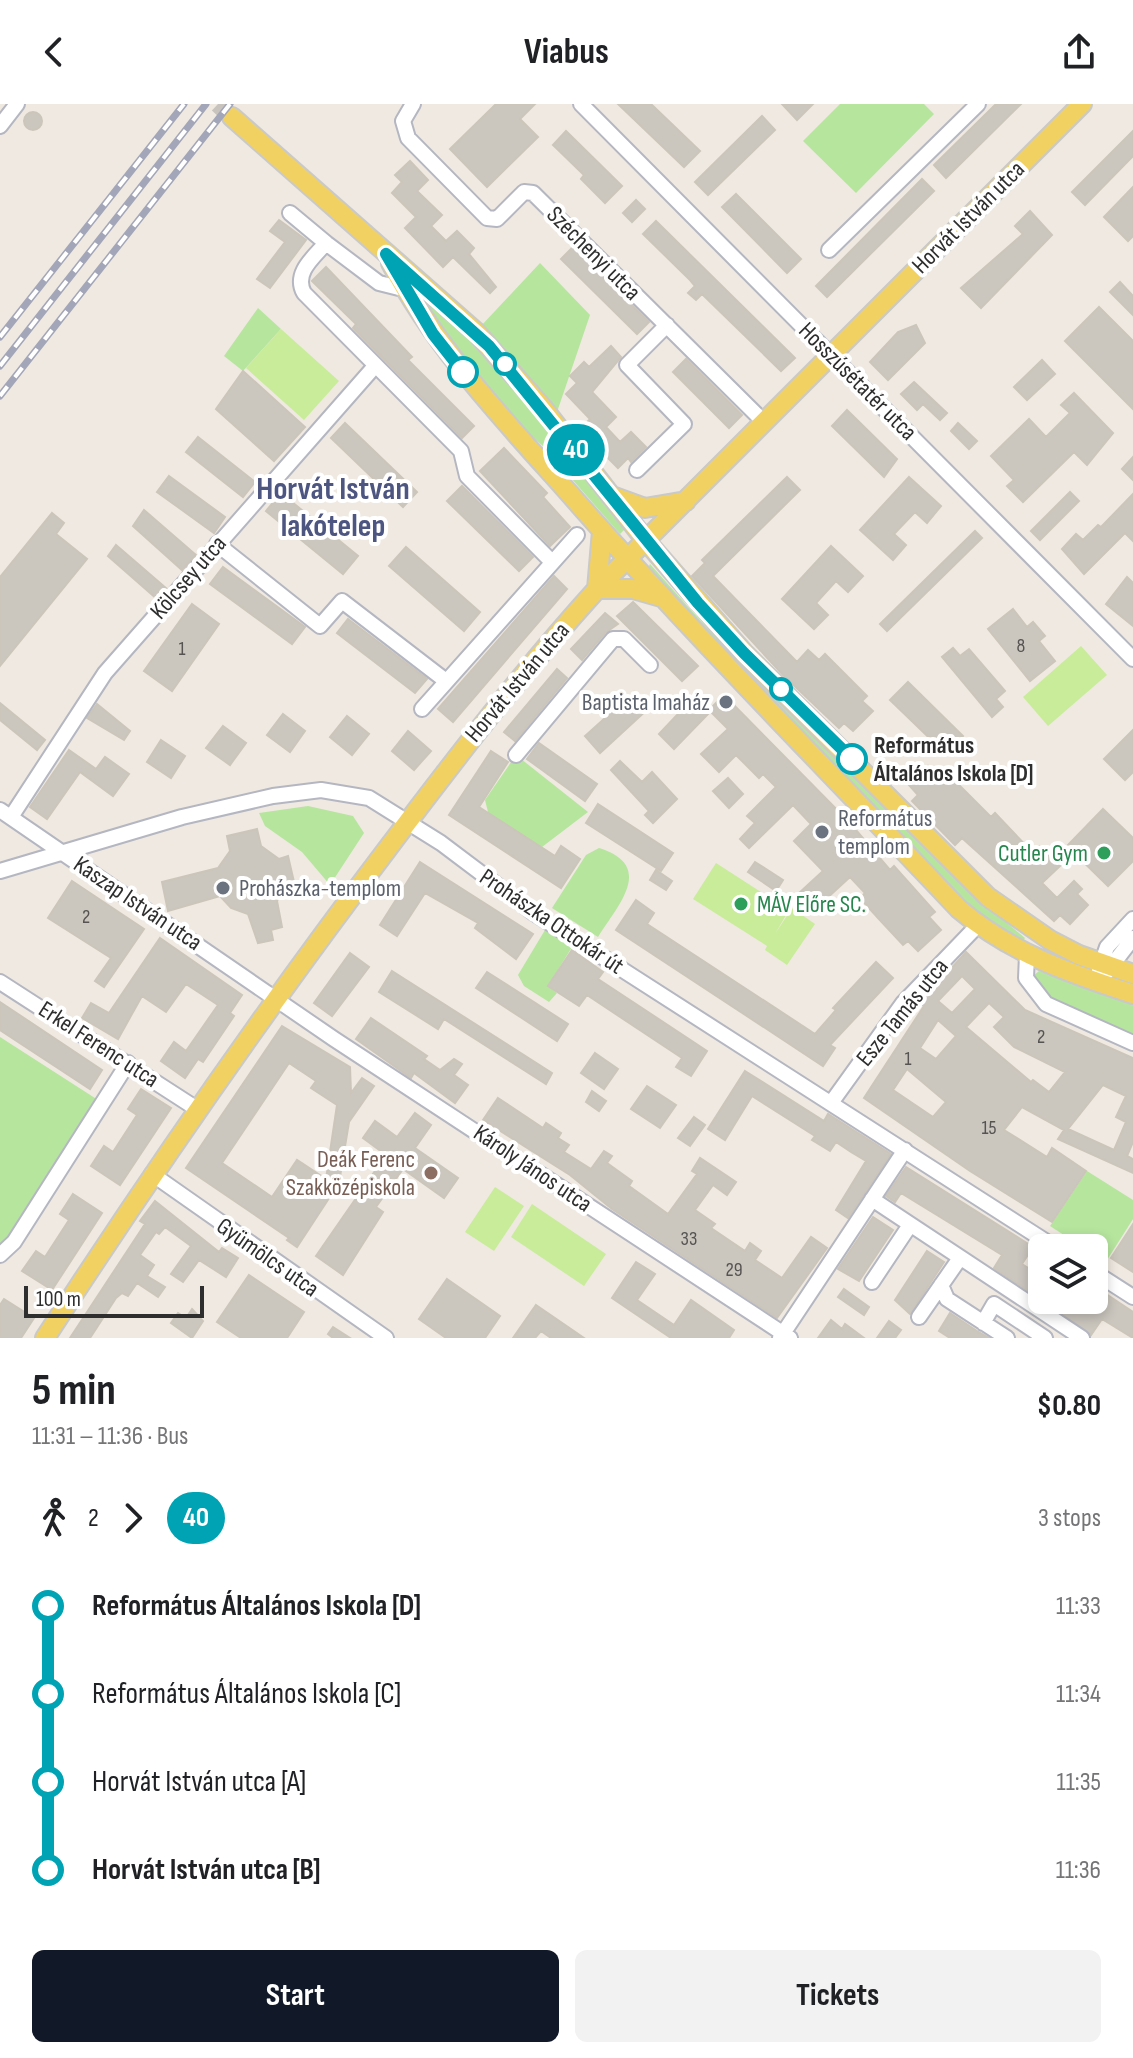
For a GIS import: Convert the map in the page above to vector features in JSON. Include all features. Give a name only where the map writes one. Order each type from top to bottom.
[{"type":"main road","name":"Horvát István utca","points":[[45,1338],[152,1174],[276,997],[512,686],[597,589],[1082,104]]},
{"type":"main road","points":[[232,117],[434,293],[502,359],[646,541],[744,653],[988,897],[1050,940],[1133,974]]},
{"type":"main road","points":[[386,254],[450,357],[602,531],[661,597],[978,925],[1027,955],[1133,994]]},
{"type":"main road","points":[[612,496],[645,508],[686,501]]},
{"type":"main road","points":[[602,531],[597,589],[633,589],[661,597]]},
{"type":"street","points":[[0,126],[17,104]]},
{"type":"street","name":"Széchenyi utca","points":[[413,104],[403,121],[408,138],[487,218],[497,219],[524,192],[533,193],[764,422]]},
{"type":"street","name":"Hosszúsétatér utca","points":[[581,104],[1133,659]]},
{"type":"street","points":[[829,250],[978,104]]},
{"type":"street","points":[[290,213],[379,283],[434,293]]},
{"type":"street","points":[[326,243],[303,270],[300,286],[461,451],[467,476],[551,561]]},
{"type":"street","points":[[637,470],[684,424],[627,365],[667,325]]},
{"type":"street","name":"Kölcsey utca","points":[[6,813],[84,700],[375,366]]},
{"type":"street","points":[[422,709],[577,535]]},
{"type":"street","points":[[217,544],[320,626],[342,601],[446,681]]},
{"type":"street","points":[[516,755],[613,639],[624,639],[650,665]]},
{"type":"street","name":"Prohászka Ottokár út","points":[[0,871],[208,810],[300,792],[344,792],[369,798],[408,820],[534,913],[1034,1234]]},
{"type":"street","name":"Kaszap István utca","points":[[6,813],[276,997]]},
{"type":"street","points":[[1098,983],[1119,932],[1133,919]]},
{"type":"street","name":"Esze Tamás utca","points":[[831,1103],[903,1003],[978,925]]},
{"type":"street","points":[[1105,964],[1133,938]]},
{"type":"street","points":[[1027,955],[1026,978],[1046,1004],[1133,1043]]},
{"type":"street","name":"Erkel Ferenc utca","points":[[0,982],[197,1109]]},
{"type":"street","name":"Károly János utca","points":[[276,997],[334,1039],[784,1336]]},
{"type":"street","points":[[0,1255],[14,1242],[128,1063]]},
{"type":"street","points":[[784,1336],[905,1150]]},
{"type":"street","name":"Gyümölcs utca","points":[[152,1174],[386,1338]]},
{"type":"street","points":[[872,1199],[1082,1338]]},
{"type":"street","points":[[872,1282],[910,1225]]},
{"type":"street","points":[[919,1317],[960,1258]]},
{"type":"street","points":[[1108,1281],[1133,1297]]},
{"type":"street","points":[[941,1285],[947,1299],[1007,1338]]},
{"type":"street","points":[[983,1323],[994,1304],[1045,1338]]},
{"type":"green space","points":[[840,104],[924,104],[934,114],[856,193],[803,141]]},
{"type":"green space","points":[[540,263],[590,315],[557,412],[481,326]]},
{"type":"green space","points":[[420,296],[481,346],[622,523],[624,530],[620,534],[543,446],[521,428],[466,367]]},
{"type":"green space","points":[[258,308],[281,329],[243,371],[224,356]]},
{"type":"green space","points":[[281,329],[339,381],[304,420],[246,368]]},
{"type":"green space","points":[[650,564],[700,620],[918,835],[977,898],[1025,938],[1022,942],[971,908],[647,570]]},
{"type":"green space","points":[[1081,646],[1107,675],[1048,726],[1023,697]]},
{"type":"green space","points":[[516,755],[588,812],[542,847],[489,816],[485,800]]},
{"type":"green space","points":[[308,806],[353,816],[364,833],[330,885],[302,852],[265,826],[259,813]]},
{"type":"green space","points":[[599,848],[626,865],[629,876],[622,900],[598,937],[552,908],[586,855]]},
{"type":"green space","name":"MÁV Előre SC.","points":[[716,863],[789,910],[775,934],[792,908],[815,924],[787,965],[765,950],[767,946],[693,899]]},
{"type":"green space","points":[[545,930],[572,947],[548,986],[557,993],[549,1002],[524,986],[518,975]]},
{"type":"green space","points":[[1039,971],[1133,1002],[1133,1036],[1041,993],[1033,976]]},
{"type":"green space","points":[[0,1037],[98,1100],[7,1244],[0,1248]]},
{"type":"green space","points":[[1087,1171],[1133,1200],[1133,1219],[1108,1258],[1108,1234],[1062,1234],[1050,1226]]},
{"type":"green space","points":[[495,1187],[524,1206],[494,1251],[465,1232]]},
{"type":"green space","points":[[532,1204],[606,1254],[584,1286],[511,1237]]},
{"type":"building","points":[[496,104],[535,104],[520,119],[538,137],[487,187],[450,149]]},
{"type":"building","points":[[618,104],[651,104],[700,151],[684,167]]},
{"type":"building","points":[[782,104],[813,104],[797,120]]},
{"type":"building","points":[[996,104],[1021,104],[946,178],[934,165]]},
{"type":"building","points":[[33,112],[40,114],[40,128],[33,130],[26,128],[24,121],[26,114]]},
{"type":"building","points":[[762,116],[775,130],[708,195],[695,182]]},
{"type":"building","points":[[566,131],[622,186],[605,203],[581,179],[584,175],[553,145]]},
{"type":"building","points":[[1133,131],[1133,156],[1085,205],[1072,192]]},
{"type":"building","points":[[410,161],[428,180],[417,191],[442,215],[431,226],[446,241],[457,231],[474,248],[469,254],[496,287],[490,293],[453,257],[443,267],[405,228],[416,217],[392,193],[402,182],[395,175]]},
{"type":"building","points":[[922,179],[934,191],[827,297],[816,286]]},
{"type":"building","points":[[1133,187],[1133,236],[1128,241],[1104,217]]},
{"type":"building","points":[[736,194],[801,259],[787,273],[722,207]]},
{"type":"building","points":[[636,200],[645,209],[632,222],[623,213]]},
{"type":"building","points":[[1030,211],[1052,235],[981,308],[961,288],[1023,234],[1015,226]]},
{"type":"building","points":[[279,220],[306,240],[270,288],[257,279],[285,242],[270,231]]},
{"type":"building","points":[[656,221],[795,358],[781,371],[702,294],[696,300],[688,293],[695,286],[643,234]]},
{"type":"building","points":[[573,247],[649,322],[637,334],[561,259]]},
{"type":"building","points":[[326,267],[412,357],[408,360],[474,426],[462,438],[353,328],[356,324],[312,281]]},
{"type":"building","points":[[1120,282],[1133,296],[1133,315],[1110,292]]},
{"type":"building","points":[[1099,307],[1133,341],[1133,409],[1065,341]]},
{"type":"building","points":[[916,325],[925,343],[888,380],[870,362],[898,332]]},
{"type":"building","points":[[611,346],[621,357],[592,392],[616,417],[606,427],[620,442],[631,432],[646,447],[631,462],[628,458],[618,468],[580,430],[590,419],[566,394],[577,383],[570,376],[584,362],[589,367]]},
{"type":"building","points":[[686,359],[742,415],[729,428],[673,372]]},
{"type":"building","points":[[1042,360],[1055,374],[1027,400],[1014,387]]},
{"type":"building","points":[[243,371],[305,427],[274,461],[216,409]]},
{"type":"building","points":[[914,382],[947,413],[940,420],[923,404],[917,410],[901,394]]},
{"type":"building","points":[[1074,393],[1113,433],[1087,465],[1074,452],[1023,502],[1007,486],[1014,480],[991,456],[1029,419],[1046,437],[1070,413],[1061,405]]},
{"type":"building","points":[[847,410],[897,459],[884,477],[832,426]]},
{"type":"building","points":[[345,423],[417,492],[403,507],[331,438]]},
{"type":"building","points":[[958,423],[977,441],[969,449],[951,431]]},
{"type":"building","points":[[198,437],[255,482],[243,497],[186,452]]},
{"type":"building","points":[[504,448],[547,493],[543,497],[570,527],[550,546],[480,471]]},
{"type":"building","points":[[1133,457],[1133,480],[1122,469]]},
{"type":"building","points":[[169,476],[225,517],[214,533],[157,492]]},
{"type":"building","points":[[787,477],[800,490],[713,576],[797,662],[808,650],[819,660],[825,654],[867,696],[862,701],[873,711],[853,731],[844,723],[839,728],[783,675],[692,576],[705,563],[702,560]]},
{"type":"building","points":[[909,477],[941,506],[927,523],[915,512],[894,534],[906,545],[893,560],[860,530]]},
{"type":"building","points":[[462,486],[533,557],[519,571],[447,501]]},
{"type":"building","points":[[1070,492],[1079,501],[1040,540],[1031,531]]},
{"type":"building","points":[[281,493],[358,556],[343,574],[266,511]]},
{"type":"building","points":[[1133,494],[1133,541],[1125,533],[1084,574],[1062,549],[1076,534],[1083,540],[1098,525],[1101,527]]},
{"type":"building","points":[[144,510],[196,555],[182,570],[133,526]]},
{"type":"building","points":[[52,513],[64,523],[56,534],[87,559],[0,666],[0,577]]},
{"type":"building","points":[[975,531],[982,538],[887,631],[880,624]]},
{"type":"building","points":[[116,545],[166,588],[157,599],[108,556]]},
{"type":"building","points":[[831,546],[863,576],[848,592],[836,581],[816,603],[828,615],[814,629],[782,599]]},
{"type":"building","points":[[406,547],[480,612],[464,631],[389,566]]},
{"type":"building","points":[[223,567],[305,627],[292,644],[210,584]]},
{"type":"building","points":[[554,576],[567,589],[453,722],[438,709]]},
{"type":"building","points":[[1127,577],[1133,583],[1133,626],[1106,604]]},
{"type":"building","points":[[633,602],[698,666],[682,681],[617,616]]},
{"type":"building","points":[[192,604],[219,624],[172,691],[144,671]]},
{"type":"building","points":[[1013,609],[1027,627],[1033,622],[1045,636],[1039,641],[1055,661],[1030,681],[988,629]]},
{"type":"building","points":[[605,613],[618,624],[605,633],[582,660],[571,649]]},
{"type":"building","points":[[348,619],[427,679],[415,693],[337,633]]},
{"type":"building","points":[[953,648],[960,656],[969,649],[1005,691],[996,699],[1003,707],[992,717],[942,657]]},
{"type":"building","points":[[557,669],[567,678],[515,741],[504,732]]},
{"type":"building","points":[[908,682],[963,736],[946,754],[890,700]]},
{"type":"building","points":[[634,692],[649,708],[600,753],[585,736]]},
{"type":"building","points":[[688,695],[708,714],[674,749],[659,734],[678,714],[674,710]]},
{"type":"building","points":[[724,695],[850,823],[890,870],[894,866],[935,912],[929,917],[941,930],[918,951],[908,941],[903,945],[878,918],[860,898],[865,893],[850,877],[814,910],[799,893],[823,871],[794,841],[811,824],[793,805],[749,848],[740,839],[755,823],[747,816],[776,787],[763,774],[759,778],[736,755],[719,772],[701,754],[728,729],[709,710]]},
{"type":"building","points":[[0,703],[45,740],[37,750],[0,720]]},
{"type":"building","points":[[97,704],[130,731],[124,740],[87,718]]},
{"type":"building","points":[[283,714],[305,731],[290,752],[267,735]]},
{"type":"building","points":[[347,716],[369,734],[352,755],[330,737]]},
{"type":"building","points":[[223,726],[246,743],[230,765],[206,748]]},
{"type":"building","points":[[1133,730],[1133,772],[1125,780],[1104,759]]},
{"type":"building","points":[[408,731],[431,751],[414,770],[392,751]]},
{"type":"building","points":[[161,740],[185,756],[171,778],[147,762]]},
{"type":"building","points":[[539,743],[597,784],[585,801],[527,759]]},
{"type":"building","points":[[69,750],[96,769],[105,757],[129,774],[113,796],[80,772],[47,819],[30,807]]},
{"type":"building","points":[[491,751],[508,762],[479,807],[555,856],[561,846],[580,859],[561,888],[449,815]]},
{"type":"building","points":[[620,761],[642,782],[652,772],[677,799],[653,823],[645,815],[649,811],[611,770]]},
{"type":"building","points":[[928,766],[937,775],[943,769],[991,817],[995,813],[1031,851],[1039,846],[1060,866],[1042,883],[1057,898],[1074,881],[1082,889],[1077,894],[1088,905],[1070,924],[1060,915],[1054,921],[962,838],[955,845],[912,801],[918,795],[909,785]]},
{"type":"building","points":[[728,778],[743,794],[729,808],[713,791]]},
{"type":"building","points":[[598,804],[673,853],[661,871],[586,823]]},
{"type":"building","name":"Cutler Gym","points":[[1103,809],[1133,838],[1133,861],[1108,886],[1067,846]]},
{"type":"building","name":"Prohászka-templom","points":[[257,829],[261,846],[279,859],[288,856],[294,882],[285,884],[277,901],[282,927],[271,930],[273,940],[258,943],[248,914],[231,908],[220,896],[168,911],[162,882],[218,868],[230,851],[227,836]]},
{"type":"building","points":[[420,862],[533,934],[516,959],[475,928],[478,923],[425,893],[397,936],[380,925]]},
{"type":"building","points":[[755,862],[783,880],[776,891],[748,872]]},
{"type":"building","points":[[656,870],[672,881],[666,890],[650,880]]},
{"type":"building","points":[[72,881],[144,929],[104,987],[95,981],[111,958],[48,918]]},
{"type":"building","points":[[636,900],[654,913],[647,924],[815,1034],[836,1010],[833,1008],[876,962],[893,978],[830,1045],[835,1048],[823,1066],[616,930]]},
{"type":"building","points":[[160,938],[242,995],[230,1013],[234,1016],[203,1062],[198,1059],[185,1078],[161,1061],[174,1042],[186,1051],[218,1005],[186,984],[166,1012],[142,996],[118,1039],[82,1018],[91,1003],[109,1013]]},
{"type":"building","points":[[572,950],[603,972],[598,979],[707,1051],[691,1076],[676,1067],[682,1058],[587,995],[579,1006],[548,986]]},
{"type":"building","points":[[966,952],[1025,1010],[1133,1058],[1133,1142],[1127,1156],[1133,1159],[1133,1173],[1058,1139],[1064,1130],[1022,1107],[1004,1130],[1047,1157],[1052,1148],[1086,1171],[1052,1222],[970,1171],[864,1098],[924,1006],[920,1003]],"holes":[[[962,976],[975,989],[952,1013],[938,1001]],[[989,1003],[1004,1017],[994,1027],[1014,1047],[1065,1072],[1049,1092],[1033,1080],[1031,1082],[966,1027]],[[938,1020],[956,1036],[936,1059],[920,1048]],[[907,1069],[946,1102],[933,1117],[893,1090]],[[1103,1085],[1126,1096],[1116,1117],[1126,1122],[1114,1150],[1068,1129]]]},
{"type":"building","points":[[350,953],[369,967],[332,1016],[314,1003]]},
{"type":"building","points":[[392,971],[552,1073],[546,1084],[444,1019],[438,1029],[379,992]]},
{"type":"building","points":[[487,972],[568,1024],[557,1041],[476,988]]},
{"type":"building","points":[[0,1002],[102,1070],[90,1089],[0,1030]]},
{"type":"building","points":[[371,1018],[427,1056],[424,1059],[440,1070],[454,1059],[462,1064],[454,1075],[468,1085],[455,1103],[414,1073],[411,1078],[356,1039]]},
{"type":"building","points":[[282,1026],[350,1067],[351,1093],[362,1078],[374,1086],[349,1122],[339,1183],[297,1247],[287,1240],[289,1238],[186,1168]],"holes":[[[289,1063],[316,1081],[311,1088],[337,1105],[326,1179],[297,1160],[272,1197],[222,1163]]]},
{"type":"building","points":[[595,1053],[618,1069],[604,1089],[581,1073]]},
{"type":"building","points":[[745,1071],[824,1121],[828,1114],[891,1154],[848,1218],[836,1210],[866,1161],[836,1142],[830,1151],[812,1140],[815,1136],[752,1096],[725,1140],[708,1129]]},
{"type":"building","points":[[647,1086],[676,1105],[660,1128],[631,1109]]},
{"type":"building","points":[[141,1089],[171,1108],[120,1185],[91,1166],[104,1146],[113,1152],[137,1115],[128,1109]]},
{"type":"building","points":[[592,1091],[606,1101],[599,1111],[586,1102]]},
{"type":"building","points":[[498,1098],[543,1128],[546,1123],[561,1133],[558,1138],[569,1145],[564,1152],[591,1169],[604,1151],[612,1156],[607,1163],[632,1181],[629,1186],[668,1214],[697,1174],[692,1171],[700,1158],[736,1182],[727,1195],[713,1185],[695,1210],[715,1224],[711,1228],[745,1251],[750,1243],[761,1251],[755,1260],[782,1278],[811,1237],[827,1248],[777,1318],[612,1209],[570,1175],[483,1120]]},
{"type":"building","name":"Deák Ferenc Szakközépiskola","points":[[415,1113],[431,1125],[415,1148],[458,1178],[444,1198],[403,1169],[376,1207],[383,1212],[343,1275],[316,1256],[386,1155],[363,1138],[375,1121],[397,1137]]},
{"type":"building","points":[[694,1117],[705,1125],[690,1146],[678,1138]]},
{"type":"building","points":[[906,1167],[1028,1244],[1028,1255],[1022,1264],[1028,1268],[1028,1291],[994,1268],[1002,1255],[901,1193],[895,1202],[886,1196]]},
{"type":"building","points":[[73,1194],[102,1213],[52,1290],[22,1271],[36,1251],[45,1257],[69,1220],[60,1214]]},
{"type":"building","points":[[155,1201],[219,1252],[222,1248],[238,1258],[226,1277],[199,1260],[183,1282],[171,1274],[191,1246],[165,1227],[159,1234],[156,1232],[140,1255],[154,1265],[147,1276],[165,1287],[158,1297],[137,1283],[128,1296],[122,1293],[116,1298],[90,1338],[70,1338],[145,1224],[140,1221]]},
{"type":"building","points":[[873,1217],[893,1230],[859,1281],[838,1269]]},
{"type":"building","points":[[1133,1224],[1133,1272],[1111,1258]]},
{"type":"building","points":[[927,1251],[944,1262],[910,1314],[895,1300]]},
{"type":"building","points":[[636,1262],[655,1274],[637,1300],[674,1325],[691,1300],[734,1330],[729,1338],[671,1338],[612,1298]]},
{"type":"building","points":[[249,1275],[304,1312],[287,1338],[241,1338],[217,1322]]},
{"type":"building","points":[[447,1279],[500,1316],[485,1338],[446,1338],[419,1319]]},
{"type":"building","points":[[844,1289],[869,1307],[864,1315],[838,1297]]},
{"type":"building","points":[[1108,1295],[1133,1312],[1133,1338],[1102,1319],[1091,1335],[1062,1314],[1108,1314]]},
{"type":"building","points":[[4,1299],[34,1318],[21,1338],[0,1338],[0,1305]]},
{"type":"building","points":[[536,1305],[584,1338],[551,1338],[541,1331],[535,1338],[513,1338]]},
{"type":"building","points":[[192,1309],[203,1321],[192,1338],[171,1323],[178,1313],[186,1318]]},
{"type":"building","points":[[950,1313],[989,1338],[950,1338],[939,1331]]},
{"type":"building","points":[[831,1320],[842,1329],[845,1324],[864,1338],[818,1338]]},
{"type":"building","points":[[889,1321],[901,1330],[895,1338],[877,1338]]},
{"type":"building","points":[[333,1327],[350,1338],[333,1338],[328,1334]]},
{"type":"tunnel","points":[[218,104],[232,117]]},
{"type":"railway","points":[[0,337],[184,104]]},
{"type":"railway","points":[[0,366],[206,104]]},
{"type":"railway","points":[[0,396],[230,104]]},
{"type":"bus line","name":"40","points":[[463,372],[433,334],[386,254],[434,293],[489,346],[543,408],[698,603],[852,759]]},
{"type":"place","name":"Baptista Imaház","points":[[726,702]]},
{"type":"place","name":"Református Általános Iskola [D]","points":[[852,759]]},
{"type":"place","name":"Református templom","points":[[822,832]]},
{"type":"place","name":"Cutler Gym","points":[[1104,853]]},
{"type":"place","name":"Prohászka-templom","points":[[223,888]]},
{"type":"place","name":"MÁV Előre SC.","points":[[741,904]]},
{"type":"place","name":"Deák Ferenc Szakközépiskola","points":[[431,1173]]},
{"type":"district","name":"Horvát István lakótelep","points":[[333,506]]}]
